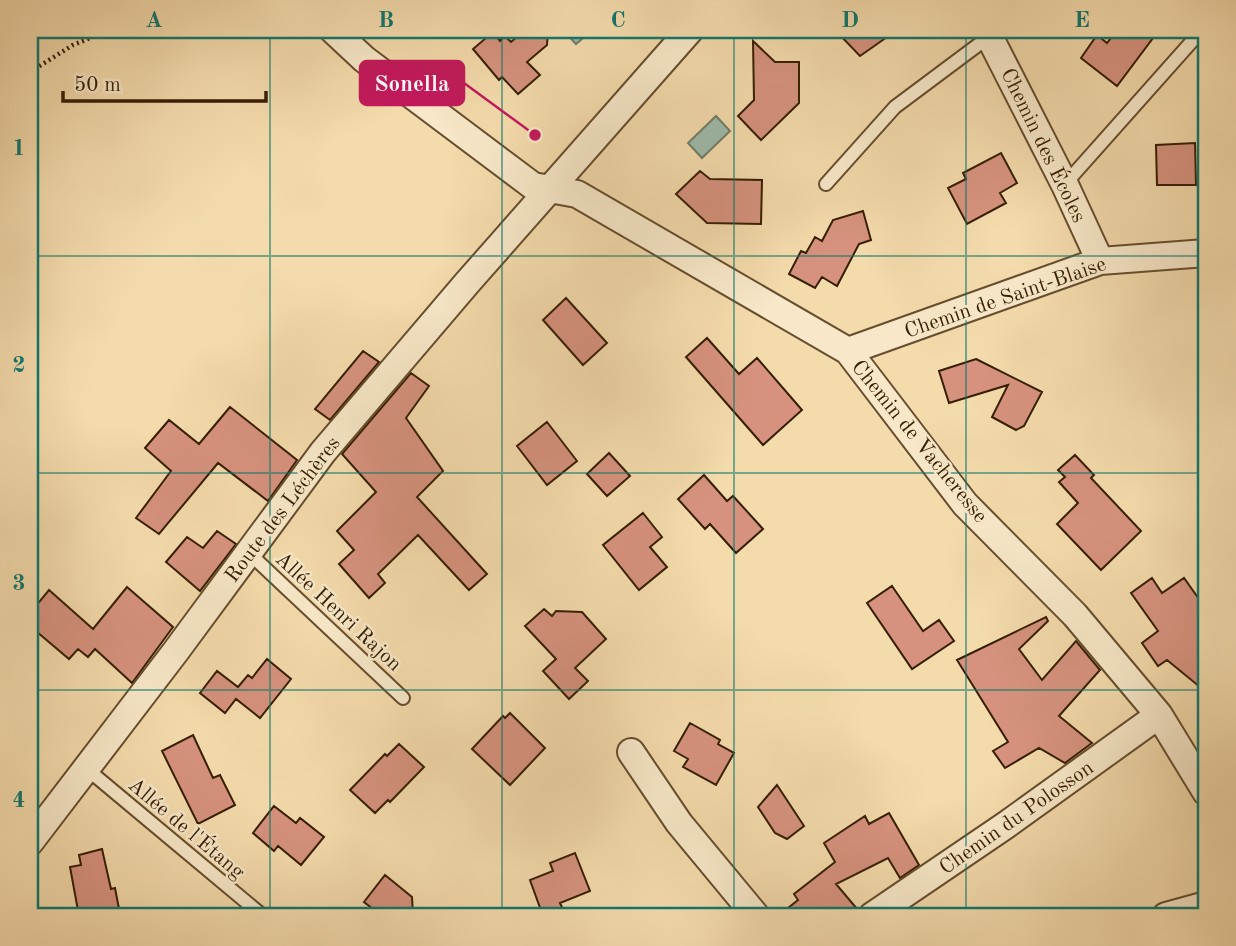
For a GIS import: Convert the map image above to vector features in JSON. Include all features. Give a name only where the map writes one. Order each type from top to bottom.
[{"type":"street","name":"Chemin de Vacheresse","points":[[333,30],[364,59],[533,186],[577,194],[848,351],[965,504],[1074,615],[1158,715],[1206,792]]},
{"type":"street","name":"Route des Léchères","points":[[30,842],[323,452],[467,283],[690,30]]},
{"type":"street","name":"Chemin des Écoles","points":[[988,33],[1100,261]]},
{"type":"street","name":"Chemin de Saint-Blaise","points":[[848,351],[1100,261],[1206,253]]},
{"type":"street","name":"Chemin du Polosson","points":[[872,916],[1006,825],[1158,715]]},
{"type":"street","points":[[631,752],[678,823],[756,916]]},
{"type":"street","points":[[1166,916],[1206,905]]},
{"type":"lane","points":[[1065,185],[1202,30]]},
{"type":"lane","points":[[826,184],[895,107],[988,33]]},
{"type":"lane","name":"Allée Henri Rajon","points":[[249,553],[403,698]]},
{"type":"lane","name":"Allée de l'Étang","points":[[87,769],[263,916]]},
{"type":"path","points":[[30,72],[73,46],[110,30]]},
{"type":"shaded area","points":[[563,30],[588,30],[590,32],[576,44]]},
{"type":"shaded area","points":[[716,116],[730,131],[702,158],[688,143]]},
{"type":"building","points":[[525,30],[548,30],[547,45],[527,62],[540,75],[518,94],[502,77],[499,80],[473,49],[493,32],[500,41],[505,36],[511,42]]},
{"type":"building","points":[[835,30],[897,30],[860,56]]},
{"type":"building","points":[[1117,30],[1159,30],[1117,86],[1081,58],[1097,35],[1107,43]]},
{"type":"building","points":[[753,41],[775,62],[799,62],[799,103],[761,140],[738,116],[754,100]]},
{"type":"building","points":[[1195,143],[1196,185],[1157,185],[1156,145]]},
{"type":"building","points":[[1001,153],[1017,183],[1000,193],[1006,203],[967,224],[948,188],[966,179],[963,173]]},
{"type":"building","points":[[700,171],[710,179],[762,180],[761,224],[707,223],[676,194]]},
{"type":"building","points":[[863,211],[871,240],[859,244],[837,286],[822,277],[815,288],[789,274],[801,251],[806,253],[815,237],[822,241],[833,220]]},
{"type":"building","points":[[566,298],[607,343],[583,365],[543,320]]},
{"type":"building","points":[[707,338],[739,374],[757,358],[802,410],[763,445],[686,357]]},
{"type":"building","points":[[363,351],[379,362],[330,420],[315,409]]},
{"type":"building","points":[[976,359],[1042,392],[1024,426],[1016,430],[992,417],[1008,385],[949,403],[939,371]]},
{"type":"building","points":[[411,373],[429,386],[406,418],[443,471],[417,497],[487,574],[469,590],[418,535],[378,574],[385,583],[369,598],[339,564],[354,550],[337,531],[376,492],[342,454]]},
{"type":"building","points":[[230,407],[297,460],[268,501],[218,463],[159,534],[136,518],[171,471],[145,448],[169,420],[199,444]]},
{"type":"building","points":[[547,422],[577,461],[547,485],[517,446]]},
{"type":"building","points":[[609,453],[630,476],[607,496],[587,474]]},
{"type":"building","points":[[1075,455],[1094,475],[1091,478],[1141,531],[1101,570],[1057,524],[1078,503],[1059,482],[1065,477],[1058,470]]},
{"type":"building","points":[[704,475],[727,501],[733,496],[763,529],[736,553],[710,524],[705,529],[678,499]]},
{"type":"building","points":[[643,513],[662,537],[650,547],[667,567],[639,590],[603,545]]},
{"type":"building","points":[[217,531],[236,544],[200,591],[166,562],[187,537],[203,548]]},
{"type":"building","points":[[1152,578],[1162,593],[1184,578],[1206,609],[1206,692],[1167,660],[1158,666],[1142,643],[1158,631],[1131,593]]},
{"type":"building","points":[[892,586],[923,631],[939,620],[954,641],[912,669],[867,603]]},
{"type":"building","points":[[127,587],[173,627],[132,683],[95,649],[88,657],[78,649],[69,659],[30,626],[30,613],[49,590],[93,629]]},
{"type":"building","points":[[544,609],[552,616],[556,611],[582,612],[606,639],[575,668],[588,681],[569,699],[543,671],[556,659],[525,626]]},
{"type":"building","points":[[1046,617],[1048,621],[1019,649],[1042,680],[1076,641],[1100,670],[1059,716],[1092,743],[1065,763],[1039,748],[1005,768],[993,751],[1008,742],[957,660]]},
{"type":"building","points":[[267,659],[291,679],[260,718],[236,699],[225,713],[200,693],[217,671],[238,687],[248,675],[252,678]]},
{"type":"building","points":[[510,713],[545,748],[510,785],[472,749],[503,716],[505,718]]},
{"type":"building","points":[[690,723],[720,740],[718,744],[734,753],[716,785],[683,767],[688,759],[674,751]]},
{"type":"building","points":[[193,735],[213,778],[220,775],[235,805],[198,824],[162,751]]},
{"type":"building","points":[[399,744],[424,767],[390,802],[388,800],[375,813],[350,790],[385,754],[387,756]]},
{"type":"building","points":[[777,785],[804,826],[787,839],[775,833],[758,807]]},
{"type":"building","points":[[274,806],[296,823],[300,818],[324,837],[301,865],[278,846],[274,851],[253,833]]},
{"type":"building","points":[[889,813],[919,865],[900,878],[888,858],[836,884],[858,910],[856,916],[778,916],[798,900],[794,894],[835,862],[824,843],[865,816],[869,824]]},
{"type":"building","points":[[102,849],[111,889],[115,888],[120,914],[79,916],[70,867],[81,865],[79,855]]},
{"type":"building","points":[[575,853],[590,891],[560,903],[566,916],[543,916],[530,880],[553,871],[550,863]]},
{"type":"building","points":[[385,875],[412,897],[413,916],[382,916],[364,902]]},
{"type":"place","name":"Sonella","points":[[535,135]]}]
